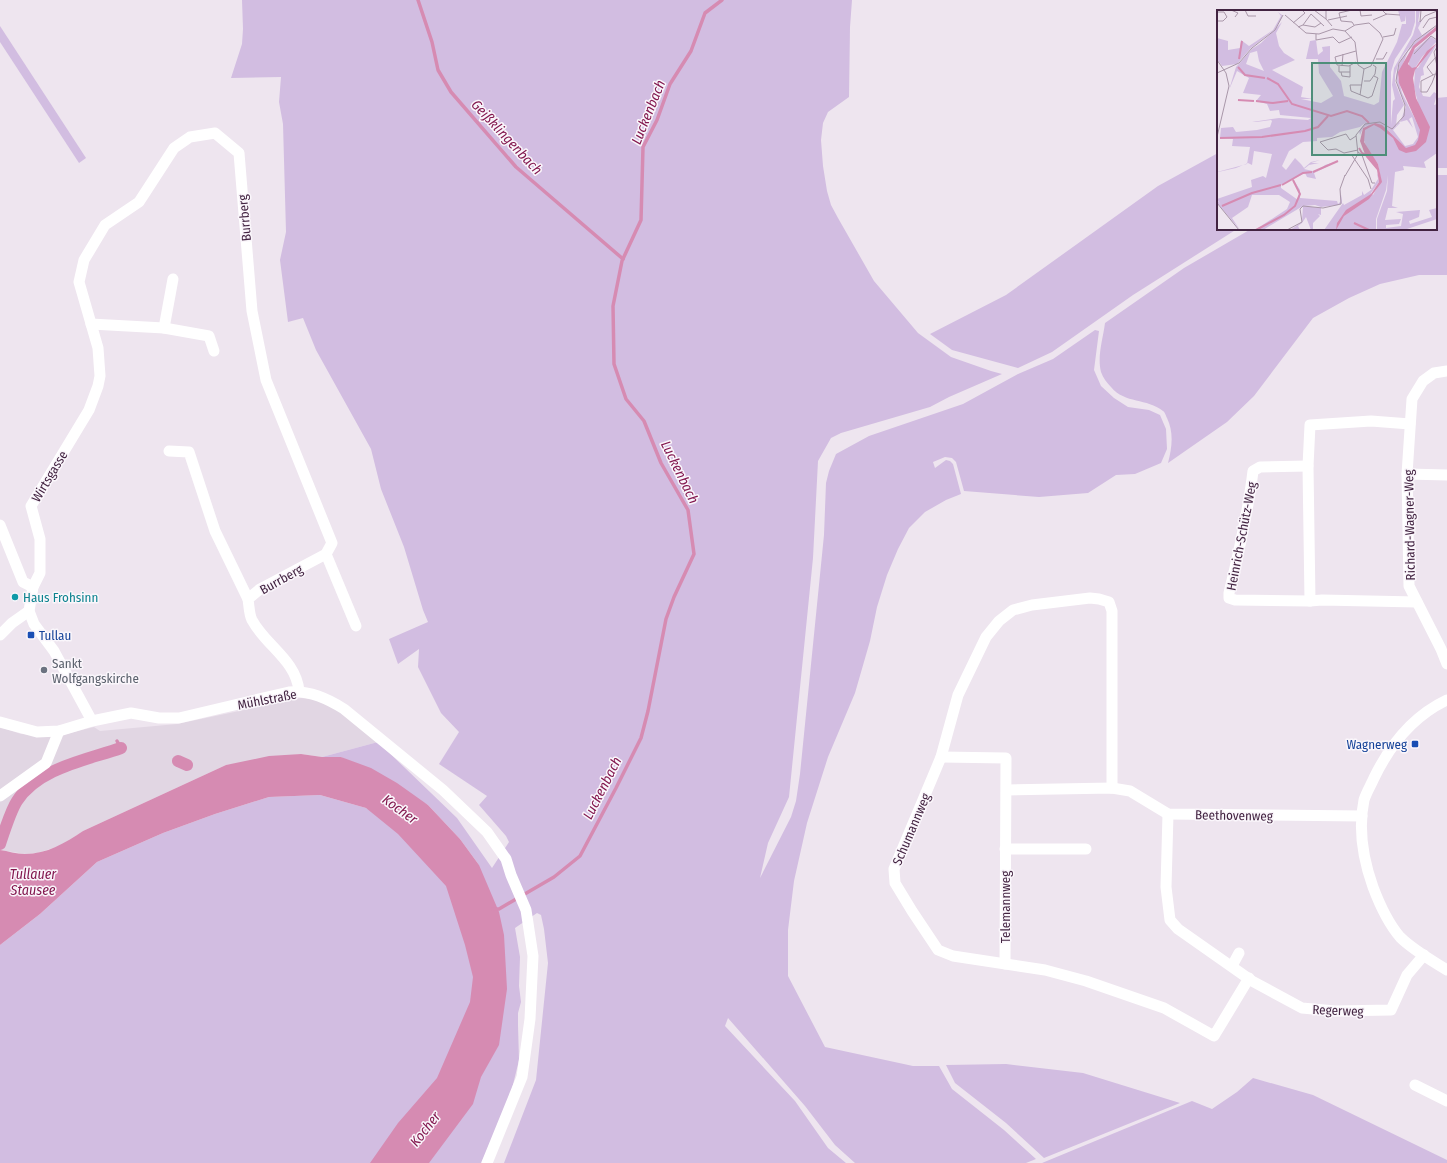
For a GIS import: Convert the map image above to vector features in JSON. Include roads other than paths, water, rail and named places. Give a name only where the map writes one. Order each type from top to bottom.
[{"type":"street","name":"Burrberg","points":[[96,394],[100,376],[98,348],[79,282],[84,260],[105,225],[139,202],[174,148],[190,137],[215,133],[239,153],[252,311],[266,380],[332,542],[326,554],[260,589],[248,599],[252,619],[264,636],[293,670],[298,680],[299,691]]},
{"type":"street","points":[[164,328],[173,279]]},
{"type":"street","points":[[91,324],[164,328],[209,336],[214,351]]},
{"type":"street","name":"Richard-Wagner-Weg","points":[[1447,371],[1434,373],[1423,381],[1412,399],[1407,474],[1409,586],[1447,664]]},
{"type":"street","name":"Wirtsgasse","points":[[29,611],[33,587],[40,573],[40,539],[31,506],[89,410],[96,394]]},
{"type":"street","points":[[1310,601],[1308,466],[1310,425],[1371,421],[1410,424]]},
{"type":"street","points":[[169,451],[189,452],[215,531],[248,599]]},
{"type":"street","name":"Heinrich-Schütz-Weg","points":[[1308,466],[1260,467],[1253,471],[1250,500],[1229,598],[1236,600],[1417,602]]},
{"type":"street","points":[[1407,474],[1447,475]]},
{"type":"street","points":[[0,525],[23,582],[33,587]]},
{"type":"street","points":[[326,554],[356,626]]},
{"type":"street","name":"Schumannweg","points":[[1112,788],[1112,611],[1109,602],[1090,598],[1032,605],[1013,610],[999,621],[986,637],[958,695],[941,757],[894,869],[895,883],[938,950],[953,956],[1045,970],[1086,981],[1164,1008],[1214,1036],[1249,978]]},
{"type":"street","points":[[0,635],[12,623],[29,611],[34,624],[54,651],[92,721]]},
{"type":"street","name":"Mühlstraße","points":[[0,722],[37,732],[59,731],[92,721],[131,713],[159,718],[179,718],[289,692],[299,691],[326,698],[344,709],[443,790],[487,832],[506,859],[526,910],[533,956],[530,1020],[522,1077],[487,1163]]},
{"type":"street","points":[[1447,700],[1438,704],[1418,718],[1394,744],[1383,759],[1365,796],[1362,816],[1362,839],[1367,869],[1380,906],[1400,936],[1424,955],[1447,970]]},
{"type":"street","points":[[0,796],[46,763],[59,731]]},
{"type":"street","points":[[941,757],[1006,758],[1007,790],[1112,788],[1130,790],[1168,814]]},
{"type":"street","name":"Telemannweg","points":[[1005,964],[1005,848],[1007,790]]},
{"type":"street","name":"Beethovenweg","points":[[1168,814],[1362,816]]},
{"type":"street","name":"Regerweg","points":[[1168,814],[1166,887],[1170,920],[1189,938],[1249,978],[1302,1008],[1334,1011],[1391,1010],[1407,976],[1424,955]]},
{"type":"street","points":[[1005,848],[1086,849]]},
{"type":"street","points":[[1232,966],[1239,953]]},
{"type":"street","points":[[1415,1085],[1447,1101]]},
{"type":"water","name":"Tullauer Stausee","points":[[301,754],[322,757],[341,757],[371,768],[397,783],[428,805],[460,839],[479,865],[499,912],[504,935],[507,989],[499,1045],[481,1077],[473,1104],[429,1163],[370,1163],[398,1123],[437,1078],[470,1002],[473,977],[465,945],[446,886],[398,834],[366,808],[320,795],[269,797],[215,814],[163,833],[97,862],[40,914],[0,945],[0,850],[18,854],[33,854],[48,850],[63,844],[83,831],[226,765],[269,756]]},
{"type":"waterway","name":"Geißklingenbach","points":[[418,0],[432,42],[438,70],[451,92],[516,167],[623,259]]},
{"type":"waterway","name":"Luckenbach","points":[[493,909],[499,909],[554,877],[580,856],[641,738],[648,711],[666,619],[674,597],[694,554],[688,510],[661,463],[644,421],[626,399],[614,364],[613,306],[622,261],[641,220],[643,147],[657,120],[670,84],[691,51],[705,13],[722,0]]},
{"type":"waterway","points":[[117,741],[121,748]]},
{"type":"waterway","points":[[0,844],[10,815],[17,801],[37,780],[79,761],[121,748]]},
{"type":"waterway","points":[[178,761],[187,765]]},
{"type":"place","name":"Haus Frohsinn","points":[[15,597]]},
{"type":"place","name":"Tullau","points":[[31,635]]},
{"type":"place","name":"Sankt Wolfgangskirche","points":[[44,670]]},
{"type":"place","name":"Wagnerweg","points":[[1415,744]]},
{"type":"water label","name":"Kocher","points":[[400,809]]},
{"type":"water label","name":"Kocher","points":[[425,1129]]}]
